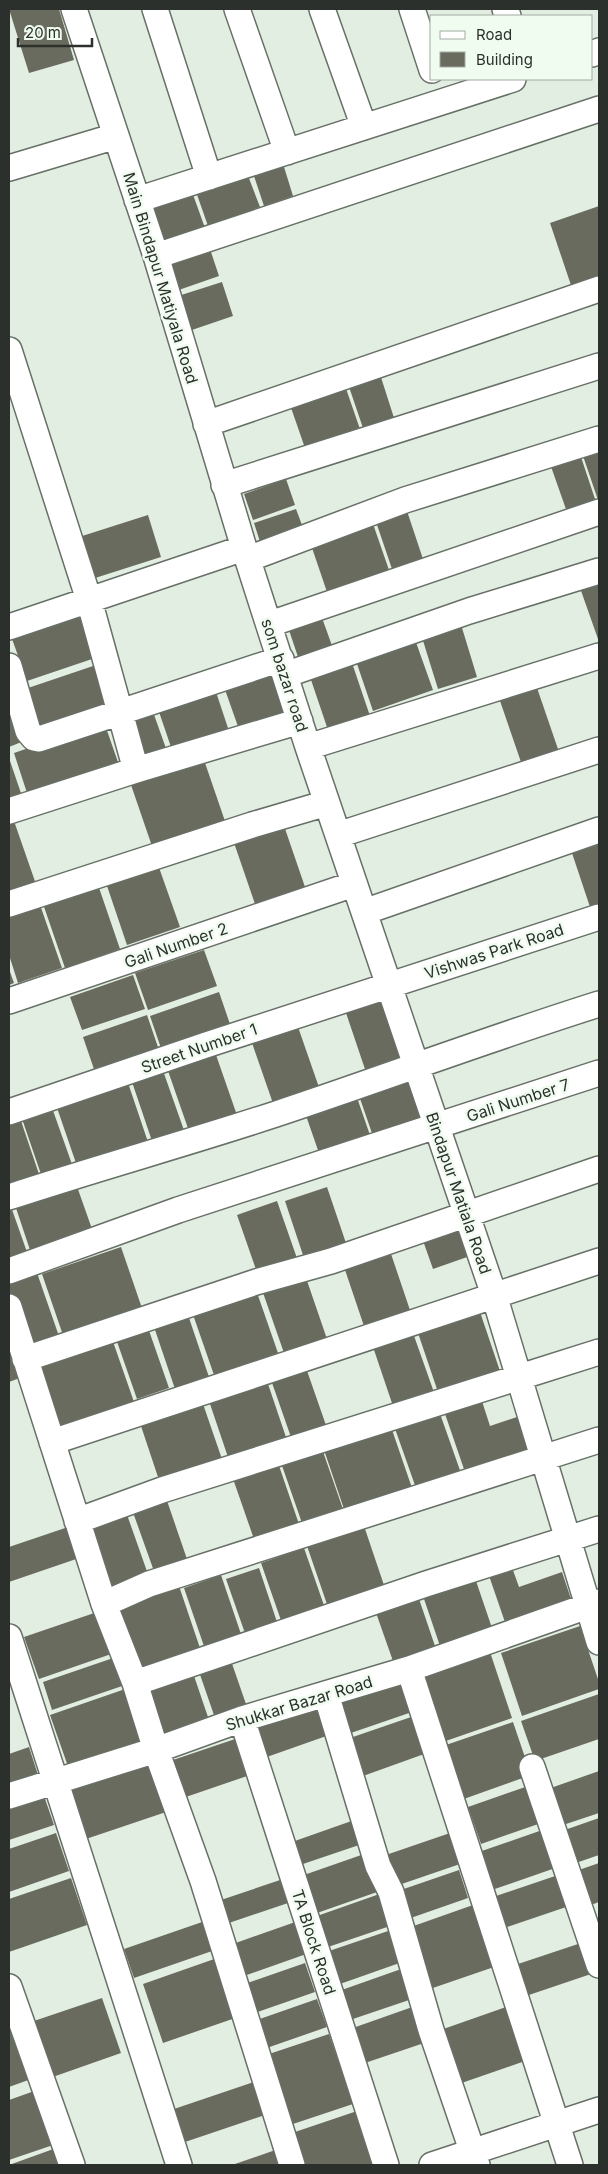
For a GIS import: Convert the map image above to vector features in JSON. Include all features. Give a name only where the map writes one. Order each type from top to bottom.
[{"type":"street","name":"Main Bindapur Matiyala Road","points":[[74,9],[156,256],[246,554]]},
{"type":"street","points":[[156,9],[209,177]]},
{"type":"street","points":[[237,9],[287,152]]},
{"type":"street","points":[[322,9],[364,127]]},
{"type":"street","points":[[412,9],[430,64]]},
{"type":"street","points":[[137,200],[364,127],[438,90],[506,80]]},
{"type":"street","points":[[156,256],[599,109]]},
{"type":"street","points":[[9,168],[116,136]]},
{"type":"street","points":[[206,424],[599,289]]},
{"type":"street","points":[[9,350],[90,600],[122,712],[136,770]]},
{"type":"street","points":[[224,484],[599,366]]},
{"type":"street","points":[[9,627],[90,600],[246,554],[405,500],[599,439]]},
{"type":"street","points":[[270,624],[599,512]]},
{"type":"street","name":"som bazar road","points":[[246,554],[308,747],[599,656]]},
{"type":"street","points":[[9,666],[28,731],[34,738],[39,739],[122,712],[283,667],[599,571]]},
{"type":"street","points":[[9,811],[136,770],[300,721]]},
{"type":"street","name":"Bindapur Matiala Road","points":[[308,747],[338,835],[349,886],[364,912],[494,1295],[568,1539],[594,1604],[599,1642]]},
{"type":"street","points":[[338,835],[599,750]]},
{"type":"street","points":[[9,904],[252,825],[327,803]]},
{"type":"street","points":[[364,912],[599,830]]},
{"type":"street","name":"Gali Number 2","points":[[9,1002],[349,886]]},
{"type":"street","name":"Vishwas Park Road","points":[[389,985],[599,917]]},
{"type":"street","name":"Street Number 1","points":[[9,1112],[389,985]]},
{"type":"street","points":[[9,1198],[88,1171],[277,1114],[599,1004]]},
{"type":"street","name":"Gali Number 7","points":[[9,1271],[178,1210],[599,1073]]},
{"type":"street","points":[[25,1359],[256,1282],[331,1261],[599,1169]]},
{"type":"street","points":[[52,1442],[599,1261]]},
{"type":"street","points":[[9,1307],[104,1604],[135,1683],[156,1750],[203,1881],[292,2165]]},
{"type":"street","points":[[77,1521],[162,1490],[599,1352]]},
{"type":"street","points":[[104,1604],[150,1584],[599,1440]]},
{"type":"street","points":[[135,1683],[417,1587],[599,1529]]},
{"type":"street","name":"Shukkar Bazar Road","points":[[9,1796],[156,1750],[242,1719],[409,1669],[594,1604]]},
{"type":"street","points":[[9,1637],[179,2165]]},
{"type":"street","points":[[409,1669],[570,2165]]},
{"type":"street","points":[[326,1694],[378,1866],[390,1892],[431,2030],[475,2159]]},
{"type":"street","name":"TA Block Road","points":[[242,1719],[386,2165]]},
{"type":"street","points":[[532,1767],[599,1965]]},
{"type":"street","points":[[9,1987],[72,2165]]},
{"type":"street","points":[[432,2165],[475,2159],[556,2124],[599,2110]]},
{"type":"building","points":[[9,9],[59,9],[74,60],[29,73]]},
{"type":"building","points":[[280,154],[293,196],[264,206],[250,164]]},
{"type":"building","points":[[245,168],[260,207],[208,226],[194,186]]},
{"type":"building","points":[[191,189],[205,228],[162,243],[148,203]]},
{"type":"building","points":[[599,206],[599,286],[574,294],[550,223]]},
{"type":"building","points":[[209,246],[219,276],[173,292],[163,262]]},
{"type":"building","points":[[222,282],[233,316],[186,332],[175,297]]},
{"type":"building","points":[[378,368],[395,421],[364,431],[346,378]]},
{"type":"building","points":[[343,380],[361,432],[306,451],[288,399]]},
{"type":"building","points":[[599,440],[599,503],[580,447]]},
{"type":"building","points":[[578,448],[596,502],[567,512],[548,458]]},
{"type":"building","points":[[286,479],[295,505],[253,520],[244,494]]},
{"type":"building","points":[[405,505],[423,559],[392,569],[374,516]]},
{"type":"building","points":[[296,509],[305,533],[262,548],[254,523]]},
{"type":"building","points":[[148,515],[161,557],[92,579],[79,537]]},
{"type":"building","points":[[372,521],[389,570],[327,592],[310,542]]},
{"type":"building","points":[[599,578],[599,638],[598,639],[579,585]]},
{"type":"building","points":[[79,613],[95,658],[27,681],[11,636]]},
{"type":"building","points":[[321,615],[335,654],[301,666],[288,627]]},
{"type":"building","points":[[459,618],[477,677],[438,689],[420,631]]},
{"type":"building","points":[[413,634],[433,690],[373,711],[354,655]]},
{"type":"building","points":[[350,657],[370,716],[328,730],[308,671]]},
{"type":"building","points":[[96,665],[112,710],[43,733],[28,688]]},
{"type":"building","points":[[273,666],[291,718],[241,735],[223,684]]},
{"type":"building","points":[[535,682],[559,752],[522,765],[498,695]]},
{"type":"building","points":[[214,686],[229,731],[172,750],[157,706]]},
{"type":"building","points":[[9,697],[24,741],[9,747]]},
{"type":"building","points":[[152,709],[168,754],[139,763],[127,719]]},
{"type":"building","points":[[104,722],[119,765],[28,796],[14,753]]},
{"type":"building","points":[[203,757],[227,827],[154,852],[130,782]]},
{"type":"building","points":[[9,758],[24,802],[9,807]]},
{"type":"building","points":[[281,817],[305,887],[255,904],[231,834]]},
{"type":"building","points":[[14,821],[38,890],[9,900],[9,823]]},
{"type":"building","points":[[599,831],[599,907],[591,910],[568,841]]},
{"type":"building","points":[[156,859],[180,927],[127,945],[104,877]]},
{"type":"building","points":[[96,879],[120,949],[65,968],[41,898]]},
{"type":"building","points":[[38,899],[62,968],[18,983],[9,955],[9,909]]},
{"type":"building","points":[[204,950],[217,986],[148,1010],[135,973]]},
{"type":"building","points":[[9,969],[14,983],[9,985]]},
{"type":"building","points":[[133,975],[145,1009],[82,1030],[70,997]]},
{"type":"building","points":[[219,992],[232,1030],[163,1054],[150,1016]]},
{"type":"building","points":[[387,992],[412,1063],[368,1078],[344,1007]]},
{"type":"building","points":[[147,1015],[160,1053],[96,1075],[83,1037]]},
{"type":"building","points":[[297,1024],[322,1096],[276,1112],[251,1040]]},
{"type":"building","points":[[215,1052],[239,1121],[191,1137],[167,1068]]},
{"type":"building","points":[[161,1065],[186,1136],[154,1147],[130,1076]]},
{"type":"building","points":[[413,1068],[431,1120],[374,1139],[356,1087]]},
{"type":"building","points":[[125,1074],[149,1145],[78,1169],[54,1099]]},
{"type":"building","points":[[354,1089],[371,1138],[320,1156],[303,1107]]},
{"type":"building","points":[[50,1102],[74,1170],[43,1180],[20,1113]]},
{"type":"building","points":[[19,1115],[41,1180],[9,1192],[9,1119]]},
{"type":"building","points":[[74,1178],[92,1229],[30,1250],[13,1199]]},
{"type":"building","points":[[327,1187],[349,1252],[307,1267],[285,1201]]},
{"type":"building","points":[[9,1201],[28,1255],[9,1262]]},
{"type":"building","points":[[277,1201],[299,1264],[259,1278],[237,1215]]},
{"type":"building","points":[[459,1222],[470,1256],[433,1269],[421,1235]]},
{"type":"building","points":[[388,1245],[412,1316],[366,1332],[342,1261]]},
{"type":"building","points":[[121,1247],[144,1314],[65,1341],[42,1274]]},
{"type":"building","points":[[36,1270],[61,1342],[27,1354],[9,1301],[9,1279]]},
{"type":"building","points":[[304,1272],[327,1339],[284,1353],[261,1287]]},
{"type":"building","points":[[254,1284],[278,1353],[214,1375],[190,1306]]},
{"type":"building","points":[[186,1309],[209,1377],[175,1389],[152,1321]]},
{"type":"building","points":[[479,1309],[503,1380],[441,1401],[417,1330]]},
{"type":"building","points":[[146,1322],[169,1388],[137,1399],[114,1333]]},
{"type":"building","points":[[9,1330],[28,1375],[9,1382]]},
{"type":"building","points":[[110,1333],[134,1402],[50,1431],[26,1362]]},
{"type":"building","points":[[413,1333],[436,1398],[395,1412],[373,1347]]},
{"type":"building","points":[[305,1365],[328,1431],[293,1443],[270,1377]]},
{"type":"building","points":[[267,1381],[289,1446],[231,1466],[209,1401]]},
{"type":"building","points":[[480,1395],[490,1426],[520,1416],[532,1452],[466,1475],[443,1408]]},
{"type":"building","points":[[202,1401],[224,1465],[161,1486],[140,1423]]},
{"type":"building","points":[[438,1408],[462,1476],[417,1491],[393,1423]]},
{"type":"building","points":[[389,1421],[412,1488],[345,1512],[322,1444]]},
{"type":"building","points":[[320,1443],[344,1512],[303,1526],[279,1457]]},
{"type":"building","points":[[276,1457],[300,1527],[255,1542],[231,1473]]},
{"type":"building","points":[[164,1492],[188,1562],[155,1574],[130,1504]]},
{"type":"building","points":[[125,1509],[149,1577],[104,1592],[81,1525]]},
{"type":"building","points":[[363,1523],[387,1594],[330,1613],[306,1543]]},
{"type":"building","points":[[74,1525],[85,1556],[9,1582],[9,1547]]},
{"type":"building","points":[[304,1548],[327,1614],[284,1629],[261,1563]]},
{"type":"building","points":[[509,1559],[519,1587],[562,1572],[573,1605],[507,1628],[486,1567]]},
{"type":"building","points":[[259,1568],[279,1628],[247,1639],[226,1579]]},
{"type":"building","points":[[221,1575],[243,1640],[206,1652],[184,1588]]},
{"type":"building","points":[[474,1575],[493,1631],[441,1649],[422,1593]]},
{"type":"building","points":[[179,1586],[202,1654],[137,1676],[113,1608]]},
{"type":"building","points":[[417,1593],[436,1649],[394,1664],[374,1607]]},
{"type":"building","points":[[103,1610],[117,1652],[39,1679],[24,1637]]},
{"type":"building","points":[[580,1626],[599,1682],[599,1689],[522,1716],[501,1653]]},
{"type":"building","points":[[228,1652],[247,1707],[215,1718],[196,1663]]},
{"type":"building","points":[[490,1652],[512,1718],[440,1743],[418,1677]]},
{"type":"building","points":[[119,1656],[128,1684],[52,1710],[43,1682]]},
{"type":"building","points":[[191,1667],[210,1723],[161,1740],[142,1684]]},
{"type":"building","points":[[400,1678],[412,1712],[348,1734],[337,1700]]},
{"type":"building","points":[[131,1687],[152,1747],[71,1775],[50,1715]]},
{"type":"building","points":[[599,1694],[599,1739],[535,1761],[521,1721]]},
{"type":"building","points":[[321,1702],[332,1734],[264,1758],[253,1725]]},
{"type":"building","points":[[414,1716],[427,1753],[363,1776],[350,1738]]},
{"type":"building","points":[[513,1722],[531,1775],[461,1800],[443,1746]]},
{"type":"building","points":[[241,1737],[253,1774],[180,1799],[167,1762]]},
{"type":"building","points":[[29,1747],[38,1775],[9,1785],[9,1754]]},
{"type":"building","points":[[154,1757],[172,1810],[83,1840],[65,1788]]},
{"type":"building","points":[[599,1771],[599,1813],[557,1827],[545,1790]]},
{"type":"building","points":[[531,1785],[544,1822],[481,1844],[468,1807]]},
{"type":"building","points":[[42,1790],[54,1825],[9,1840],[9,1802]]},
{"type":"building","points":[[360,1818],[368,1842],[300,1865],[292,1842]]},
{"type":"building","points":[[599,1818],[599,1855],[570,1865],[559,1832]]},
{"type":"building","points":[[548,1828],[561,1866],[489,1891],[476,1853]]},
{"type":"building","points":[[453,1832],[463,1863],[390,1888],[380,1857]]},
{"type":"building","points":[[56,1833],[69,1871],[9,1892],[9,1849]]},
{"type":"building","points":[[367,1853],[380,1891],[317,1913],[304,1875]]},
{"type":"building","points":[[599,1863],[599,1902],[588,1906],[576,1871]]},
{"type":"building","points":[[459,1870],[468,1898],[405,1920],[395,1892]]},
{"type":"building","points":[[564,1873],[575,1904],[501,1929],[490,1898]]},
{"type":"building","points":[[289,1877],[297,1900],[223,1925],[215,1902]]},
{"type":"building","points":[[71,1878],[87,1925],[9,1952],[9,1899]]},
{"type":"building","points":[[388,1891],[399,1923],[328,1947],[317,1916]]},
{"type":"building","points":[[473,1905],[494,1967],[427,1990],[405,1929]]},
{"type":"building","points":[[301,1920],[312,1952],[241,1977],[230,1945]]},
{"type":"building","points":[[205,1921],[215,1950],[134,1978],[124,1949]]},
{"type":"building","points":[[397,1928],[408,1960],[340,1984],[329,1951]]},
{"type":"building","points":[[581,1943],[591,1974],[523,1997],[512,1966]]},
{"type":"building","points":[[220,1957],[241,2016],[163,2043],[143,1984]]},
{"type":"building","points":[[305,1963],[315,1992],[249,2015],[239,1986]]},
{"type":"building","points":[[404,1968],[415,1998],[347,2021],[336,1992]]},
{"type":"building","points":[[102,1998],[121,2053],[47,2079],[28,2023]]},
{"type":"building","points":[[317,1999],[327,2027],[261,2050],[251,2022]]},
{"type":"building","points":[[418,2005],[430,2041],[362,2064],[350,2029]]},
{"type":"building","points":[[506,2007],[525,2061],[450,2087],[432,2033]]},
{"type":"building","points":[[17,2028],[34,2078],[9,2087],[9,2031]]},
{"type":"building","points":[[329,2034],[353,2104],[287,2126],[263,2056]]},
{"type":"building","points":[[257,2081],[268,2114],[185,2142],[174,2109]]},
{"type":"building","points":[[40,2089],[59,2143],[9,2160],[9,2100]]},
{"type":"building","points":[[360,2110],[375,2165],[303,2165],[292,2133]]},
{"type":"building","points":[[59,2147],[65,2165],[9,2165]]},
{"type":"building","points":[[284,2147],[290,2165],[232,2165]]}]
